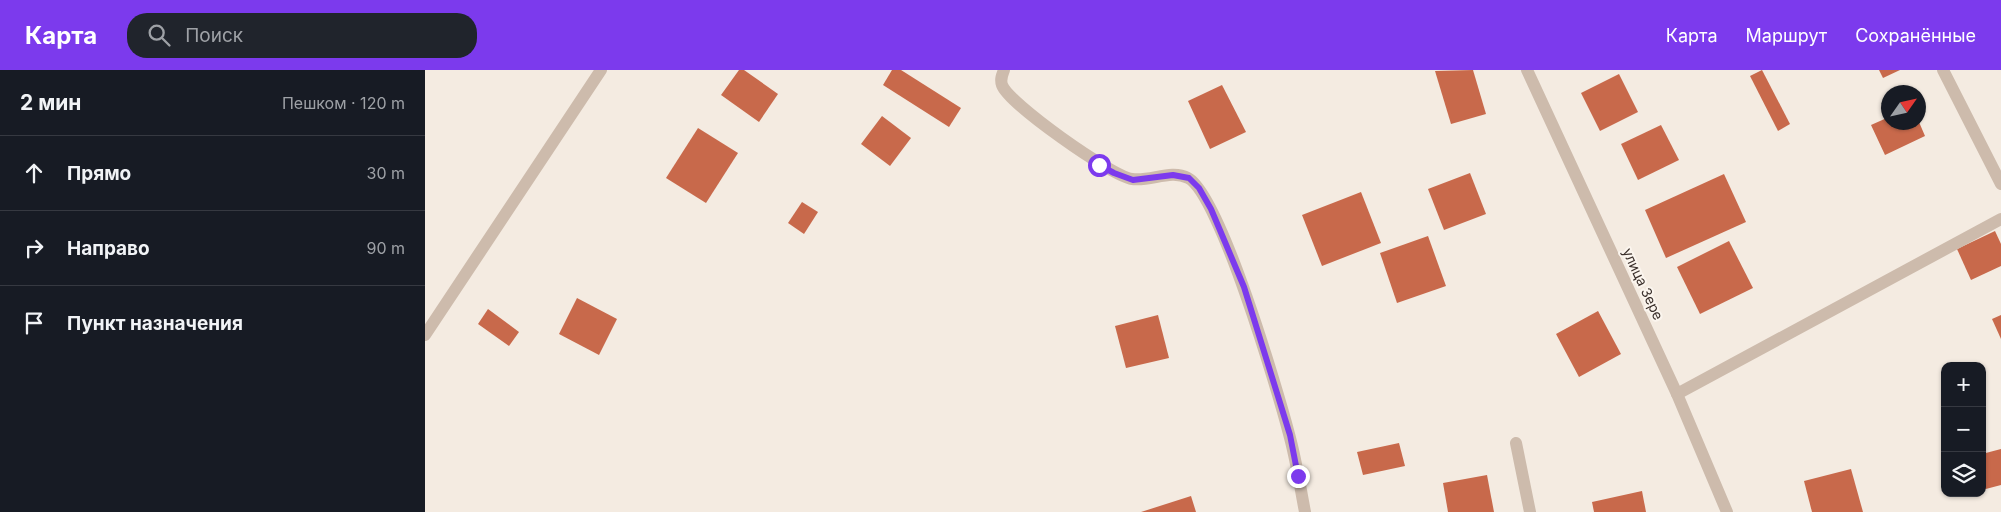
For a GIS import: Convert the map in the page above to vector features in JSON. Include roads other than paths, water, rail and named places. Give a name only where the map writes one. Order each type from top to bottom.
[{"type":"street","points":[[425,335],[601,70]]},
{"type":"street","points":[[1004,70],[1001,77],[1002,86],[1010,96],[1055,133],[1099,165],[1133,180],[1173,175],[1189,178],[1199,188],[1214,216],[1244,287],[1290,435],[1305,512]]},
{"type":"street","name":"улица Зере","points":[[1527,70],[1677,394],[1727,512]]},
{"type":"street","points":[[1943,70],[2001,184]]},
{"type":"street","points":[[1677,394],[2001,219]]},
{"type":"street","points":[[1516,443],[1530,512]]}]
